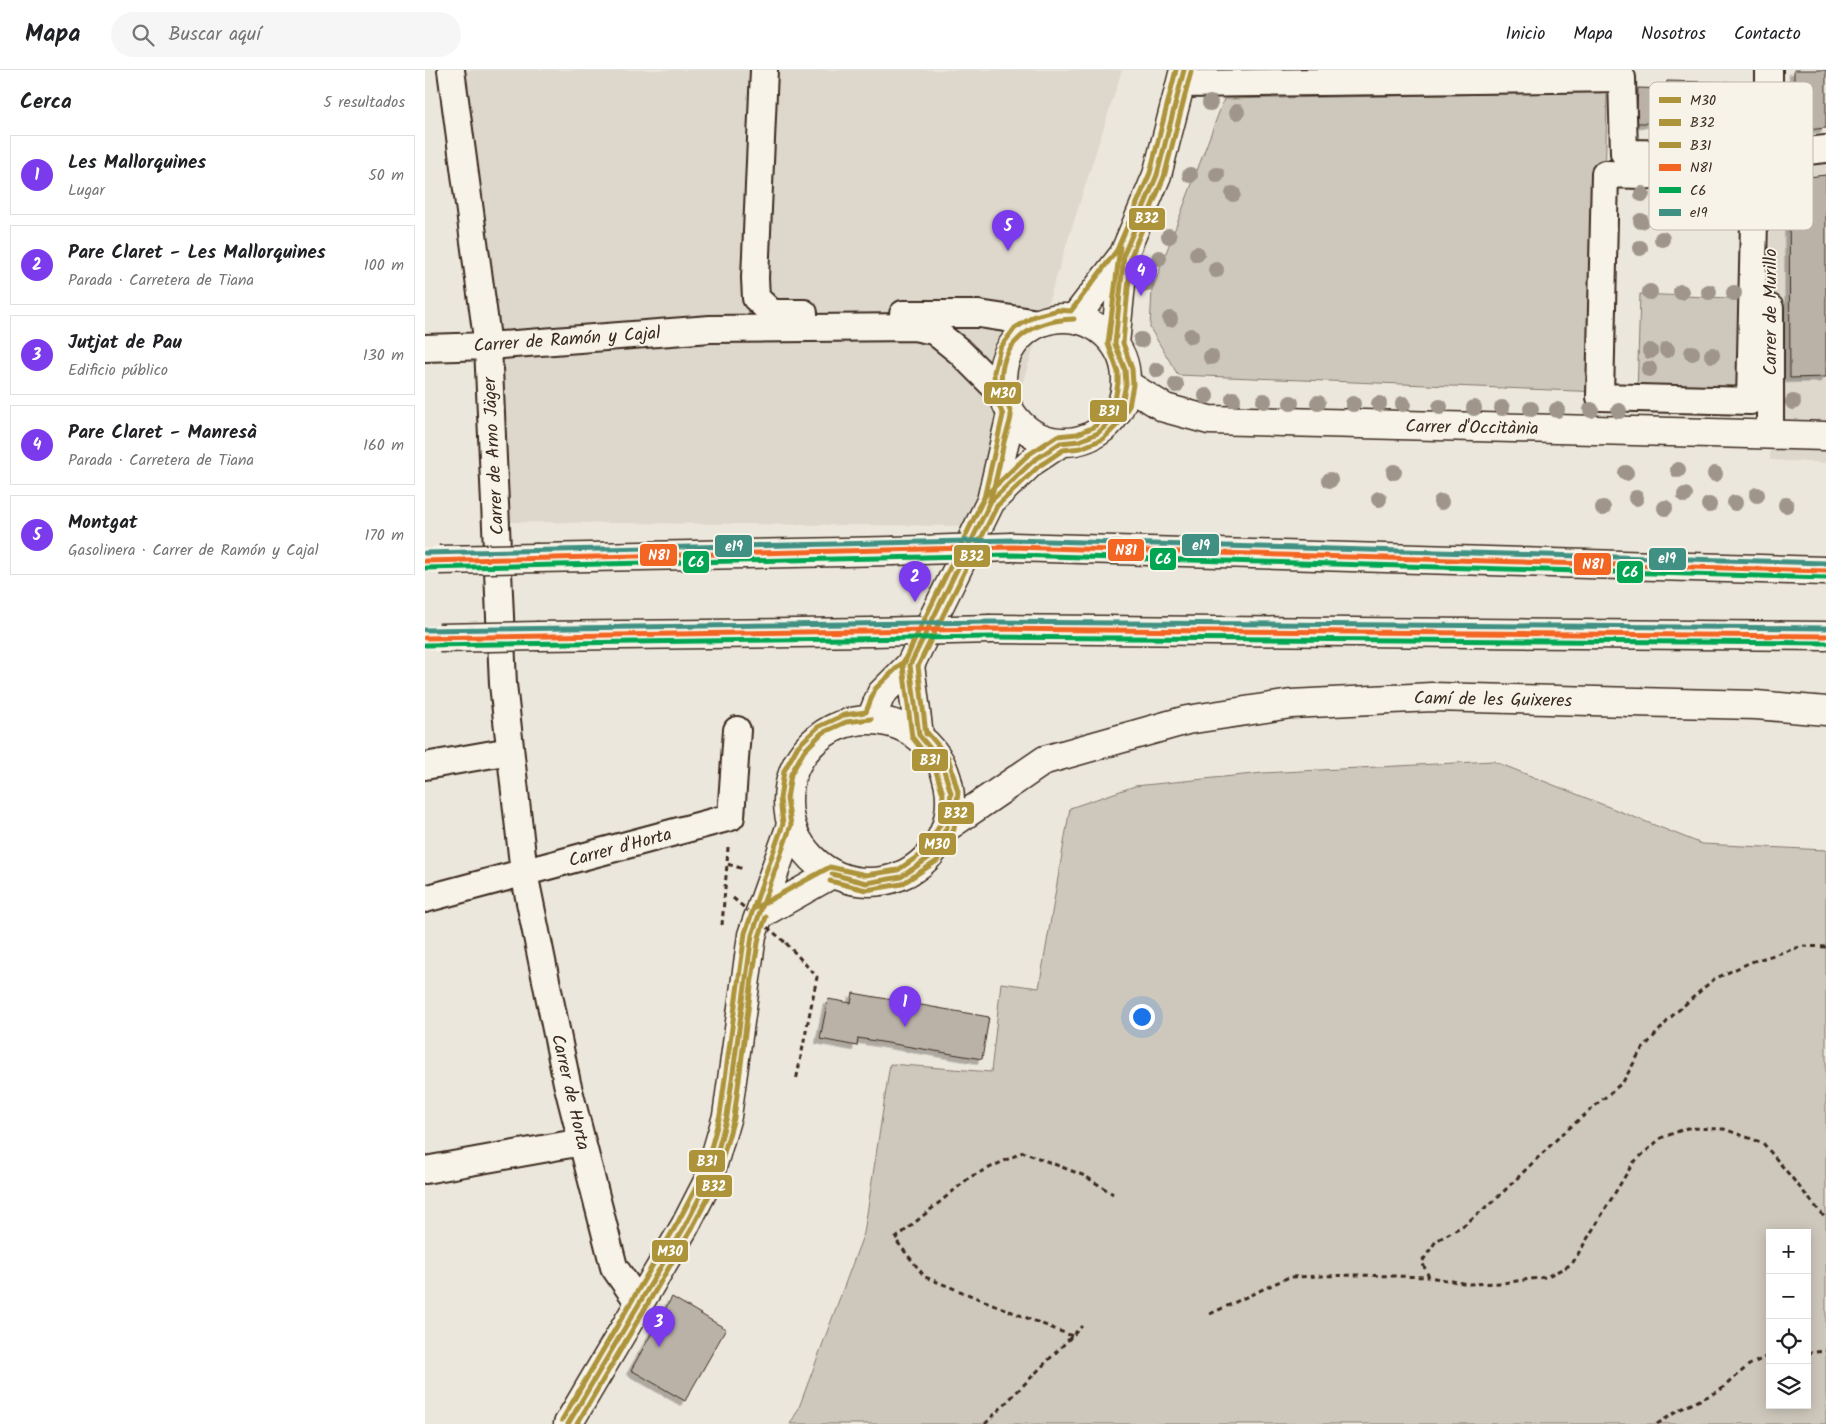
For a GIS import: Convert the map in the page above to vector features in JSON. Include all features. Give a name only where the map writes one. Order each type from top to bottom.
[{"type":"main road","points":[[1007,404],[1024,429],[1041,438],[1060,443],[1079,441],[1098,433],[1112,420],[1122,403],[1126,384],[1125,370],[1115,344],[1125,254],[1157,175],[1183,77]]},
{"type":"main road","points":[[1073,319],[1125,254]]},
{"type":"main road","points":[[871,719],[881,694],[910,665],[991,501],[1007,404],[1001,372],[1007,352],[1020,334],[1038,323],[1059,317],[1073,319],[1094,326],[1115,344]]},
{"type":"main road","name":"Carrer d'Occitània","points":[[1126,384],[1165,408],[1209,420],[1826,436]]},
{"type":"main road","points":[[991,501],[1033,461],[1060,443]]},
{"type":"main road","points":[[432,560],[1012,547],[1826,571]]},
{"type":"main road","points":[[432,638],[991,629],[1826,636]]},
{"type":"main road","points":[[910,665],[919,735]]},
{"type":"main road","name":"Camí de les Guixeres","points":[[947,827],[1045,760],[1187,720],[1291,704],[1432,697],[1756,705],[1826,711]]},
{"type":"main road","points":[[871,719],[896,724],[919,735],[941,761],[951,793],[947,827],[930,857],[901,877],[866,883],[832,874],[806,854],[791,824],[787,799],[791,774],[804,751],[823,734],[846,722],[871,719]]},
{"type":"main road","points":[[568,1424],[685,1226],[708,1181],[727,1116],[752,935],[791,824]]},
{"type":"main road","points":[[759,915],[832,874]]},
{"type":"street","name":"Carrer de Arno Jäger","points":[[451,70],[488,346],[503,684],[524,873]]},
{"type":"street","points":[[764,70],[755,278],[756,298],[772,313],[979,314],[1038,323]]},
{"type":"street","points":[[1183,77],[1511,75],[1623,78],[1624,153],[1649,153]]},
{"type":"street","points":[[1813,150],[1826,149]]},
{"type":"street","points":[[1649,175],[1605,174],[1599,398],[1750,402],[1754,230]]},
{"type":"street","name":"Carrer de Murillo","points":[[1769,230],[1770,434]]},
{"type":"street","name":"Carrer de Ramón y Cajal","points":[[710,329],[738,320],[756,298]]},
{"type":"street","points":[[959,351],[979,314]]},
{"type":"street","name":"Carrer de Ramón y Cajal","points":[[425,348],[488,346],[710,329],[914,326],[934,331],[959,351],[1007,404]]},
{"type":"street","points":[[731,817],[737,730]]},
{"type":"street","points":[[425,766],[510,751]]},
{"type":"street","name":"Carrer d'Horta","points":[[425,899],[731,817]]},
{"type":"street","name":"Carrer de Horta","points":[[524,873],[567,1083],[614,1267],[639,1303]]},
{"type":"street","points":[[425,1170],[582,1142]]},
{"type":"path","points":[[731,817],[727,864],[745,867],[743,874]]},
{"type":"path","points":[[733,898],[786,943],[817,977],[796,1081]]},
{"type":"path","points":[[1429,1277],[1422,1262],[1437,1241],[1464,1225],[1496,1199],[1561,1136],[1623,1082],[1640,1052],[1672,1016],[1714,979],[1751,962],[1803,946],[1826,947]]},
{"type":"path","points":[[1210,1314],[1289,1277],[1356,1274],[1429,1277],[1469,1284],[1546,1277],[1572,1264],[1633,1164],[1661,1138],[1687,1128],[1724,1129],[1763,1143],[1826,1219]]},
{"type":"path","points":[[1072,1336],[925,1277],[895,1239],[970,1177],[1023,1152],[1085,1176],[1113,1194]]},
{"type":"path","points":[[985,1424],[1082,1326]]},
{"type":"path","points":[[1811,1352],[1826,1351]]},
{"type":"path","points":[[1657,1424],[1681,1409],[1719,1391],[1749,1365],[1766,1357]]},
{"type":"shaded area","points":[[458,70],[1122,70],[977,526],[499,522]]},
{"type":"shaded area","points":[[1607,92],[1601,392],[1178,375],[1150,328],[1152,290],[1224,99]]},
{"type":"shaded area","points":[[1826,138],[1826,463],[1770,460],[1770,230],[1813,230],[1813,139]]},
{"type":"shaded area","points":[[1640,294],[1752,299],[1752,402],[1637,396]]},
{"type":"shaded area","points":[[1493,761],[1702,844],[1826,850],[1826,1424],[790,1424],[798,1410],[864,1233],[890,1064],[991,1072],[1001,983],[1039,988],[1070,808],[1135,786],[1263,773]]},
{"type":"building","points":[[1794,70],[1826,70],[1826,128],[1813,129],[1813,82],[1794,82]]},
{"type":"building","points":[[1667,81],[1710,82],[1667,82]]},
{"type":"building","points":[[1638,88],[1649,88],[1649,123],[1636,123]]},
{"type":"building","points":[[1826,175],[1826,377],[1790,378],[1789,230],[1813,230],[1813,176]]},
{"type":"building","points":[[853,993],[989,1017],[982,1059],[858,1038],[857,1046],[820,1039],[828,999],[851,1003]]},
{"type":"building","points":[[672,1297],[726,1329],[685,1401],[631,1370]]},
{"type":"transit line","name":"B31","points":[[562,1420],[678,1222],[701,1178],[708,1159],[720,1115],[745,933],[783,824],[780,799],[784,771],[798,746],[818,727],[844,715],[866,712],[875,689],[904,661],[984,498],[1003,415],[995,396],[994,372],[1000,348],[1015,328],[1035,316],[1058,310],[1071,311],[1117,250],[1150,173],[1176,70]]},
{"type":"transit line","name":"M30","points":[[919,735],[910,665],[991,501],[1033,461],[1060,443],[1079,441],[1098,433],[1112,420],[1122,403],[1126,384],[1125,370],[1115,344],[1124,254],[1157,175],[1184,70]]},
{"type":"transit line","name":"B32","points":[[926,734],[918,666],[997,506],[1038,467],[1063,450],[1081,448],[1103,439],[1118,424],[1129,406],[1133,385],[1132,369],[1123,343],[1131,256],[1164,177],[1191,72]]},
{"type":"transit line","name":"B31","points":[[978,508],[985,496],[1028,455],[1057,436],[1077,434],[1094,427],[1106,415],[1115,400],[1118,372],[1108,344],[1120,247]]},
{"type":"transit line","name":"M30","points":[[987,508],[995,484],[1011,416],[1002,391],[1002,374],[1005,360],[1011,348],[1031,330],[1058,320],[1074,319]]},
{"type":"transit line","name":"e19","points":[[425,553],[1012,540],[1826,563]]},
{"type":"transit line","name":"N81","points":[[425,561],[1012,547],[1826,571]]},
{"type":"transit line","name":"C6","points":[[425,568],[1012,555],[1826,578]]},
{"type":"transit line","name":"e19","points":[[425,630],[991,622],[1826,628]]},
{"type":"transit line","name":"N81","points":[[425,638],[991,629],[1826,636]]},
{"type":"transit line","name":"B31","points":[[755,908],[830,867],[866,875],[898,870],[924,852],[940,825],[943,794],[934,765],[912,737],[903,666],[917,635]]},
{"type":"transit line","name":"C6","points":[[425,645],[991,637],[1826,643]]},
{"type":"transit line","name":"M30","points":[[568,1424],[685,1226],[708,1181],[715,1161],[727,1116],[752,935],[791,825],[787,799],[791,774],[804,751],[822,733],[846,722],[871,719]]},
{"type":"transit line","name":"B32","points":[[830,881],[866,890],[902,884],[937,861],[954,829],[958,792],[948,757],[925,730]]},
{"type":"transit line","name":"M30","points":[[832,874],[866,883],[901,877],[930,857],[947,827],[951,793],[941,761],[919,735]]},
{"type":"transit line","name":"B32","points":[[577,1424],[691,1230],[715,1184],[734,1118],[752,979],[759,937],[766,917]]},
{"type":"place","name":"Montgat","points":[[1008,251]]},
{"type":"place","name":"Pare Claret - Manresà","points":[[1141,296]]},
{"type":"place","name":"Pare Claret - Les Mallorquines","points":[[915,602]]},
{"type":"place","name":"Les Mallorquines","points":[[905,1027]]},
{"type":"place","name":"Jutjat de Pau","points":[[659,1347]]}]
